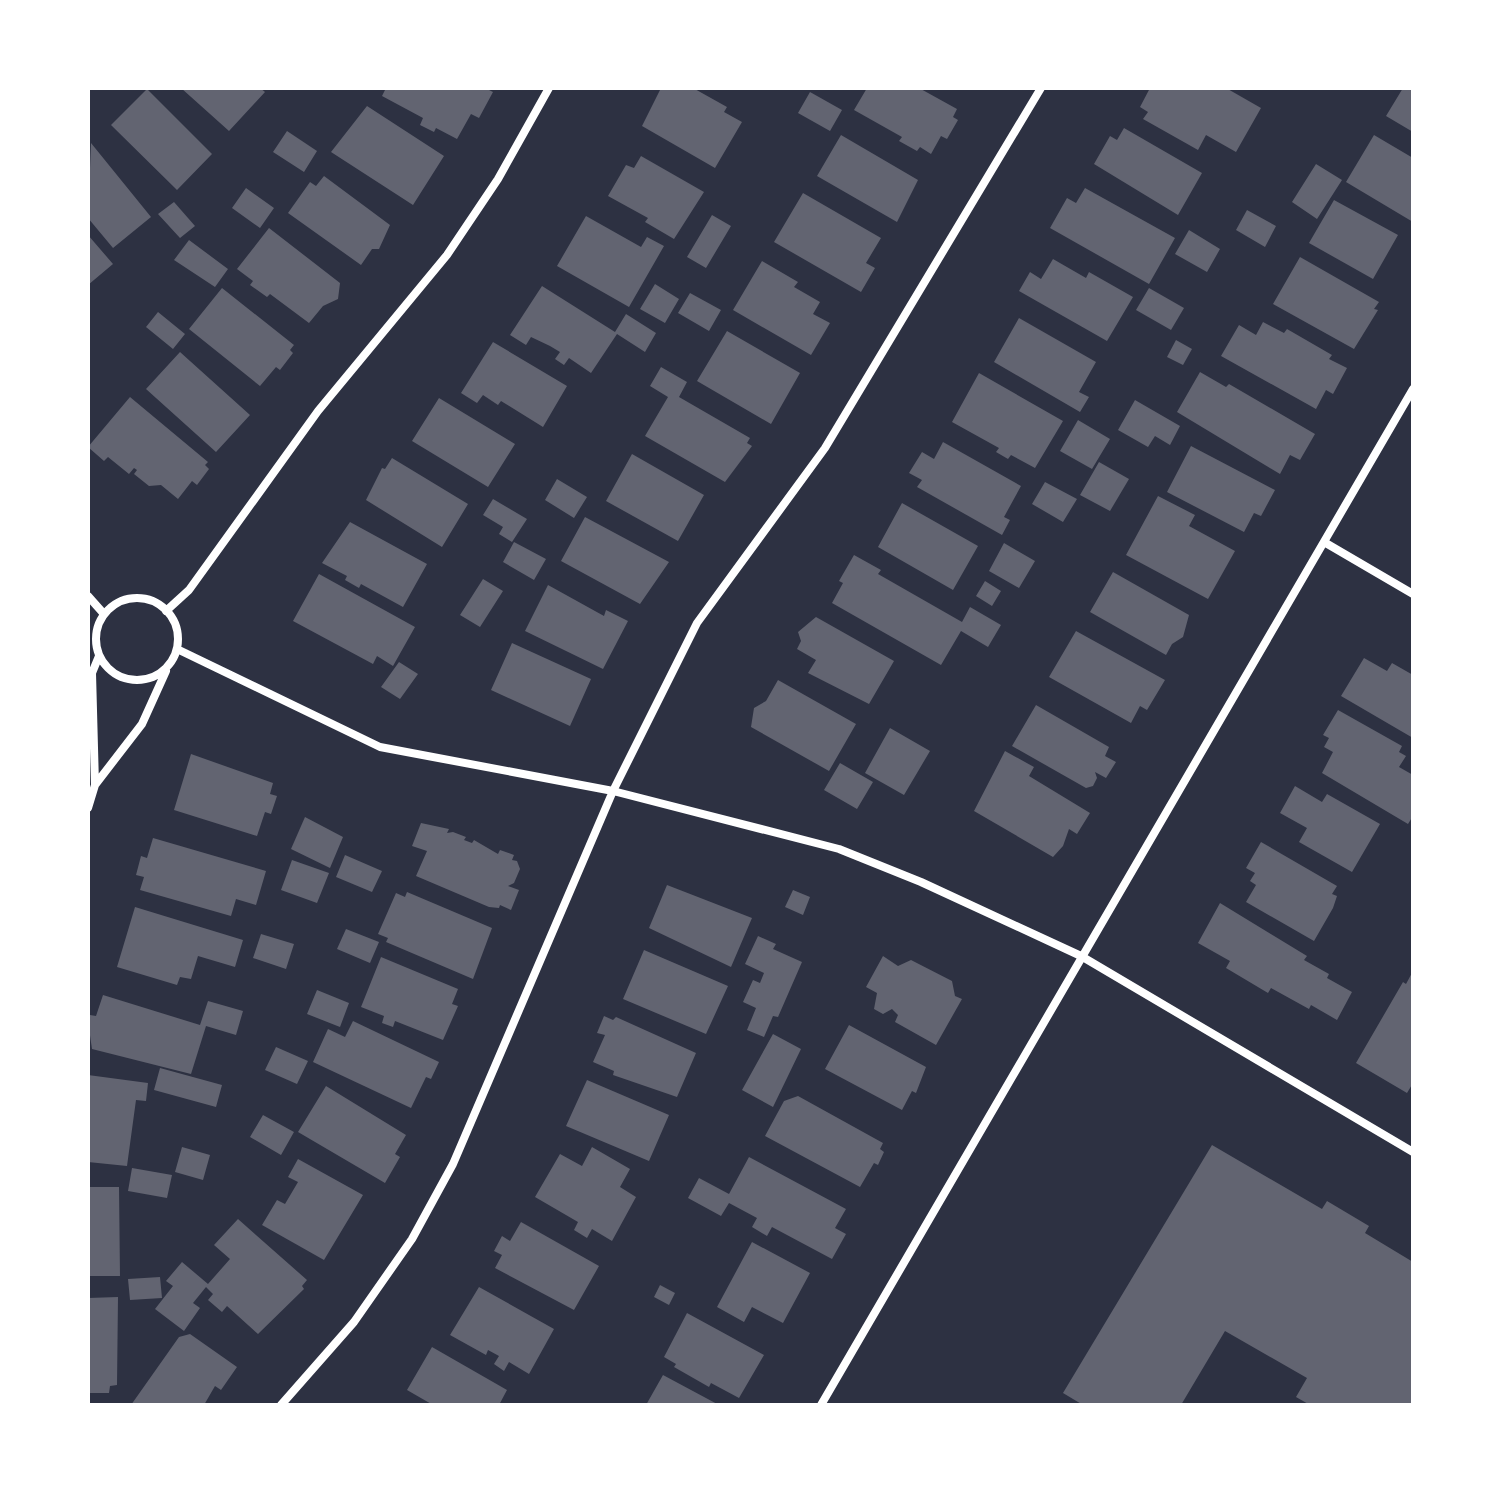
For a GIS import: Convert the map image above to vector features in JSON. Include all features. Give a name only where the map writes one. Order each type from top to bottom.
[{"type":"street","points":[[166,611],[189,590],[318,411],[447,255],[498,179],[549,88]]},
{"type":"street","points":[[281,1405],[354,1322],[412,1239],[453,1164],[613,791],[697,623],[825,448],[1041,88]]},
{"type":"street","points":[[821,1405],[1413,389]]},
{"type":"street","points":[[1324,542],[1413,594]]},
{"type":"street","points":[[88,596],[104,614]]},
{"type":"street","points":[[95,785],[142,724],[177,649],[177,630],[166,611],[149,600],[129,599],[104,614],[96,634],[99,656],[105,666],[121,677],[142,680],[168,666]]},
{"type":"street","points":[[177,649],[380,747],[613,791],[839,849],[921,882],[1081,956],[1413,1152]]},
{"type":"street","points":[[88,808],[95,785],[92,673],[99,656]]},
{"type":"building","points":[[181,88],[260,88],[265,92],[229,131]]},
{"type":"building","points":[[386,88],[485,88],[493,92],[479,118],[471,114],[457,139],[436,128],[434,132],[420,125],[423,118],[382,96]]},
{"type":"building","points":[[661,88],[693,88],[727,107],[724,112],[742,122],[715,168],[642,126]]},
{"type":"building","points":[[867,88],[919,88],[957,109],[953,117],[958,120],[947,139],[941,136],[931,154],[920,147],[917,151],[899,141],[902,137],[854,110]]},
{"type":"building","points":[[1150,88],[1226,88],[1261,108],[1236,152],[1206,135],[1198,150],[1143,119],[1148,112],[1140,107]]},
{"type":"building","points":[[1403,88],[1413,88],[1413,132],[1386,116]]},
{"type":"building","points":[[147,89],[212,154],[177,190],[111,125]]},
{"type":"building","points":[[810,92],[842,110],[830,131],[798,113]]},
{"type":"building","points":[[367,106],[444,156],[413,205],[331,152]]},
{"type":"building","points":[[1124,128],[1202,173],[1178,215],[1094,164],[1110,136],[1117,140]]},
{"type":"building","points":[[287,131],[317,151],[304,172],[273,152]]},
{"type":"building","points":[[841,135],[918,180],[897,222],[817,176]]},
{"type":"building","points":[[1374,135],[1413,158],[1413,222],[1346,182]]},
{"type":"building","points":[[91,143],[151,217],[113,248],[88,218]]},
{"type":"building","points":[[641,156],[704,192],[674,239],[645,222],[648,218],[608,196],[626,165],[634,168]]},
{"type":"building","points":[[1316,164],[1342,180],[1317,219],[1292,202]]},
{"type":"building","points":[[324,176],[390,225],[379,249],[372,249],[361,265],[288,213],[310,182],[316,186]]},
{"type":"building","points":[[246,188],[274,208],[260,228],[232,208]]},
{"type":"building","points":[[1085,188],[1175,238],[1149,284],[1050,228],[1067,198],[1076,203]]},
{"type":"building","points":[[803,193],[881,238],[866,263],[875,268],[861,292],[774,242]]},
{"type":"building","points":[[1334,200],[1398,235],[1373,279],[1309,243]]},
{"type":"building","points":[[174,202],[195,226],[180,238],[158,214]]},
{"type":"building","points":[[1247,210],[1276,226],[1265,247],[1236,230]]},
{"type":"building","points":[[712,215],[731,226],[706,268],[687,257]]},
{"type":"building","points":[[586,216],[641,247],[647,237],[664,246],[629,307],[557,266]]},
{"type":"building","points":[[269,228],[340,283],[338,299],[323,306],[309,323],[270,294],[267,297],[250,285],[253,281],[237,269]]},
{"type":"building","points":[[1189,230],[1220,249],[1207,272],[1175,254]]},
{"type":"building","points":[[88,235],[113,264],[88,285]]},
{"type":"building","points":[[189,240],[228,269],[215,287],[174,260]]},
{"type":"building","points":[[1300,257],[1379,302],[1374,309],[1378,310],[1354,349],[1273,304]]},
{"type":"building","points":[[1053,259],[1086,278],[1089,272],[1133,297],[1107,341],[1019,291],[1030,272],[1041,279]]},
{"type":"building","points":[[762,261],[798,282],[794,287],[820,302],[813,314],[830,323],[811,355],[733,310]]},
{"type":"building","points":[[655,284],[679,299],[665,323],[640,309]]},
{"type":"building","points":[[542,286],[615,332],[626,314],[656,333],[645,352],[617,334],[591,373],[569,358],[564,365],[555,359],[560,352],[550,346],[531,337],[526,345],[510,335]]},
{"type":"building","points":[[222,288],[294,345],[290,350],[293,353],[280,370],[276,367],[260,386],[189,329]]},
{"type":"building","points":[[1149,288],[1184,308],[1171,330],[1136,310]]},
{"type":"building","points":[[690,293],[721,310],[709,331],[678,313]]},
{"type":"building","points":[[158,312],[185,334],[173,349],[146,327]]},
{"type":"building","points":[[1019,318],[1096,362],[1079,392],[1089,397],[1080,412],[994,362]]},
{"type":"building","points":[[1263,322],[1284,333],[1287,329],[1332,355],[1329,359],[1347,368],[1333,394],[1326,390],[1316,409],[1221,356],[1239,325],[1256,335]]},
{"type":"building","points":[[727,331],[800,373],[771,424],[697,381]]},
{"type":"building","points":[[1176,340],[1192,349],[1183,365],[1167,357]]},
{"type":"building","points":[[493,342],[567,386],[543,427],[501,401],[498,405],[483,395],[477,403],[461,393]]},
{"type":"building","points":[[180,352],[250,415],[216,452],[146,389]]},
{"type":"building","points":[[661,367],[687,382],[679,397],[750,438],[747,443],[752,446],[725,482],[645,436],[668,397],[650,386]]},
{"type":"building","points":[[1200,372],[1226,387],[1229,384],[1315,434],[1300,460],[1290,455],[1280,474],[1177,412]]},
{"type":"building","points":[[979,373],[1063,421],[1035,468],[1011,455],[1008,459],[996,452],[999,448],[952,422]]},
{"type":"building","points":[[130,397],[208,462],[205,465],[209,469],[197,485],[192,481],[178,499],[161,485],[149,486],[134,474],[137,470],[134,468],[129,474],[108,457],[104,461],[88,447]]},
{"type":"building","points":[[439,398],[515,444],[488,487],[412,441]]},
{"type":"building","points":[[1135,400],[1180,426],[1170,445],[1155,436],[1148,447],[1118,430]]},
{"type":"building","points":[[1078,420],[1110,439],[1092,469],[1060,451]]},
{"type":"building","points":[[943,442],[1021,486],[1004,517],[1010,520],[1002,535],[917,487],[922,480],[909,473],[922,452],[934,459]]},
{"type":"building","points":[[1191,446],[1275,490],[1261,516],[1254,513],[1244,532],[1167,492]]},
{"type":"building","points":[[632,454],[704,495],[678,541],[606,501]]},
{"type":"building","points":[[392,458],[468,504],[442,547],[366,500],[382,468],[385,469]]},
{"type":"building","points":[[1099,462],[1129,479],[1110,511],[1080,495]]},
{"type":"building","points":[[557,479],[587,497],[574,518],[545,500]]},
{"type":"building","points":[[1045,482],[1077,499],[1063,522],[1032,504]]},
{"type":"building","points":[[1158,496],[1195,515],[1189,526],[1235,551],[1208,599],[1126,555]]},
{"type":"building","points":[[493,499],[527,519],[512,542],[499,534],[503,527],[483,515]]},
{"type":"building","points":[[902,503],[978,546],[953,590],[878,547]]},
{"type":"building","points":[[585,517],[669,562],[640,604],[561,561]]},
{"type":"building","points":[[350,522],[427,564],[403,607],[361,584],[359,588],[345,580],[347,576],[322,563]]},
{"type":"building","points":[[514,542],[546,559],[534,580],[503,562]]},
{"type":"building","points":[[1004,543],[1035,561],[1019,588],[989,571]]},
{"type":"building","points":[[854,555],[881,570],[878,574],[962,622],[970,607],[1001,625],[988,647],[961,631],[941,665],[832,603],[843,583],[839,581]]},
{"type":"building","points":[[1113,572],[1189,615],[1183,637],[1172,644],[1166,655],[1090,612]]},
{"type":"building","points":[[319,574],[415,627],[393,666],[377,656],[373,664],[293,621]]},
{"type":"building","points":[[483,579],[503,591],[480,627],[460,615]]},
{"type":"building","points":[[985,581],[1001,591],[992,606],[976,596]]},
{"type":"building","points":[[548,585],[604,616],[606,610],[628,621],[603,669],[525,631]]},
{"type":"building","points":[[816,617],[894,661],[869,704],[808,673],[816,660],[797,649],[801,641],[798,632]]},
{"type":"building","points":[[1076,631],[1165,680],[1147,710],[1140,706],[1131,723],[1049,677]]},
{"type":"building","points":[[512,643],[591,679],[570,726],[491,690]]},
{"type":"building","points":[[1364,658],[1387,671],[1392,663],[1413,675],[1413,738],[1341,696]]},
{"type":"building","points":[[399,662],[418,674],[400,699],[381,687]]},
{"type":"building","points":[[778,680],[856,724],[829,771],[751,727],[754,708],[766,701]]},
{"type":"building","points":[[1036,705],[1109,747],[1105,756],[1116,762],[1106,778],[1095,772],[1097,778],[1093,786],[1086,788],[1012,746]]},
{"type":"building","points":[[1338,710],[1402,746],[1399,752],[1406,756],[1399,767],[1413,775],[1413,816],[1408,824],[1322,773],[1333,752],[1324,747],[1329,738],[1323,735]]},
{"type":"building","points":[[890,728],[930,751],[904,795],[865,773]]},
{"type":"building","points":[[1005,751],[1034,767],[1029,776],[1090,813],[1077,834],[1069,829],[1063,846],[1053,857],[974,811]]},
{"type":"building","points":[[191,754],[273,783],[270,794],[277,796],[271,814],[265,812],[257,836],[174,810]]},
{"type":"building","points":[[840,763],[873,782],[857,809],[824,790]]},
{"type":"building","points":[[1295,786],[1322,802],[1327,794],[1380,824],[1352,872],[1299,842],[1307,828],[1280,813]]},
{"type":"building","points":[[305,817],[343,837],[330,868],[291,849]]},
{"type":"building","points":[[421,823],[449,829],[447,833],[466,837],[464,840],[472,843],[474,840],[498,854],[500,850],[514,855],[512,860],[517,861],[520,869],[514,883],[508,886],[519,890],[511,910],[500,905],[499,908],[489,907],[416,876],[427,851],[412,846]]},
{"type":"building","points":[[153,838],[266,871],[256,905],[236,899],[231,916],[140,890],[144,877],[136,875],[141,856],[147,858]]},
{"type":"building","points":[[1261,842],[1337,886],[1332,894],[1337,896],[1333,908],[1314,941],[1246,902],[1256,885],[1250,881],[1255,873],[1246,868]]},
{"type":"building","points":[[345,855],[382,871],[372,892],[336,877]]},
{"type":"building","points":[[292,860],[329,873],[317,903],[281,890]]},
{"type":"building","points":[[667,885],[752,918],[731,967],[649,928]]},
{"type":"building","points":[[793,890],[810,897],[803,915],[785,907]]},
{"type":"building","points":[[407,892],[492,928],[473,979],[386,942],[388,938],[378,934],[396,893],[405,897]]},
{"type":"building","points":[[1220,903],[1307,956],[1304,960],[1352,992],[1337,1020],[1271,988],[1268,993],[1226,968],[1230,961],[1198,943]]},
{"type":"building","points":[[135,907],[243,940],[235,967],[198,956],[191,979],[180,977],[177,985],[117,967]]},
{"type":"building","points":[[346,929],[379,942],[370,963],[337,949]]},
{"type":"building","points":[[261,934],[294,944],[286,969],[253,958]]},
{"type":"building","points":[[758,936],[776,944],[773,949],[802,962],[778,1017],[773,1016],[764,1037],[747,1030],[756,1008],[743,1002],[753,980],[760,983],[764,973],[745,964]]},
{"type":"building","points":[[644,950],[728,986],[706,1034],[623,999]]},
{"type":"building","points":[[883,956],[898,966],[911,960],[952,981],[955,996],[962,999],[936,1045],[895,1022],[898,1015],[892,1009],[883,1014],[874,1009],[877,993],[866,987]]},
{"type":"building","points":[[381,957],[458,989],[452,1004],[458,1006],[443,1040],[395,1021],[393,1027],[382,1023],[384,1016],[361,1007]]},
{"type":"building","points":[[1413,971],[1413,1083],[1407,1093],[1356,1063],[1403,982],[1406,984]]},
{"type":"building","points":[[317,990],[349,1003],[340,1027],[307,1014]]},
{"type":"building","points":[[103,995],[200,1025],[208,1001],[243,1011],[236,1035],[206,1026],[191,1074],[92,1049],[88,1022],[90,1015],[96,1016]]},
{"type":"building","points":[[604,1016],[613,1020],[616,1017],[696,1053],[677,1097],[613,1075],[614,1071],[593,1062],[605,1035],[597,1033]]},
{"type":"building","points":[[353,1021],[439,1062],[431,1079],[426,1077],[411,1108],[313,1062],[328,1029],[345,1037]]},
{"type":"building","points":[[849,1025],[926,1067],[916,1093],[912,1091],[902,1110],[825,1069]]},
{"type":"building","points":[[773,1034],[801,1049],[773,1107],[742,1090]]},
{"type":"building","points":[[276,1047],[308,1061],[297,1084],[265,1070]]},
{"type":"building","points":[[160,1068],[222,1085],[216,1107],[154,1090]]},
{"type":"building","points":[[88,1075],[148,1083],[146,1101],[136,1100],[127,1166],[88,1162]]},
{"type":"building","points":[[587,1080],[669,1115],[649,1161],[566,1126]]},
{"type":"building","points":[[326,1086],[406,1135],[395,1154],[400,1157],[385,1183],[298,1132]]},
{"type":"building","points":[[798,1096],[883,1143],[880,1149],[884,1152],[878,1165],[874,1163],[860,1187],[765,1136],[784,1101]]},
{"type":"building","points":[[263,1115],[294,1132],[281,1155],[250,1137]]},
{"type":"building","points":[[1212,1145],[1322,1209],[1327,1201],[1369,1226],[1365,1233],[1413,1262],[1412,1405],[1310,1405],[1296,1397],[1307,1378],[1225,1331],[1181,1405],[1083,1405],[1063,1393]]},
{"type":"building","points":[[182,1147],[210,1155],[203,1180],[175,1172]]},
{"type":"building","points":[[592,1147],[630,1169],[620,1187],[636,1197],[612,1241],[592,1229],[587,1238],[574,1230],[578,1222],[535,1197],[560,1154],[582,1166]]},
{"type":"building","points":[[749,1157],[846,1209],[835,1228],[846,1234],[832,1259],[772,1227],[767,1236],[752,1227],[757,1218],[729,1203],[721,1216],[688,1198],[699,1178],[729,1194]]},
{"type":"building","points":[[298,1159],[363,1195],[324,1260],[262,1225],[277,1200],[285,1204],[298,1182],[288,1177]]},
{"type":"building","points":[[132,1168],[172,1175],[167,1198],[128,1191]]},
{"type":"building","points":[[88,1187],[119,1187],[120,1276],[88,1276]]},
{"type":"building","points":[[238,1219],[307,1280],[302,1286],[304,1289],[258,1334],[227,1306],[222,1312],[208,1300],[213,1294],[206,1287],[193,1303],[200,1308],[184,1331],[155,1309],[173,1286],[166,1281],[182,1262],[208,1284],[230,1259],[214,1245]]},
{"type":"building","points":[[521,1222],[599,1266],[574,1310],[495,1268],[502,1255],[494,1251],[502,1236],[510,1241]]},
{"type":"building","points":[[752,1242],[810,1273],[783,1323],[752,1307],[744,1322],[717,1307]]},
{"type":"building","points":[[160,1277],[162,1298],[130,1300],[128,1279]]},
{"type":"building","points":[[660,1285],[675,1293],[669,1305],[654,1297]]},
{"type":"building","points":[[479,1287],[554,1329],[529,1374],[509,1362],[504,1371],[494,1364],[499,1356],[488,1350],[486,1355],[450,1335]]},
{"type":"building","points":[[118,1297],[117,1385],[110,1386],[109,1393],[88,1393],[88,1298]]},
{"type":"building","points":[[687,1313],[764,1355],[739,1398],[711,1383],[709,1387],[674,1367],[676,1364],[664,1357]]},
{"type":"building","points":[[190,1334],[237,1367],[221,1390],[215,1386],[204,1405],[131,1405],[179,1337]]},
{"type":"building","points":[[432,1347],[507,1390],[499,1405],[433,1405],[407,1390]]},
{"type":"building","points":[[663,1375],[719,1405],[646,1405]]}]
